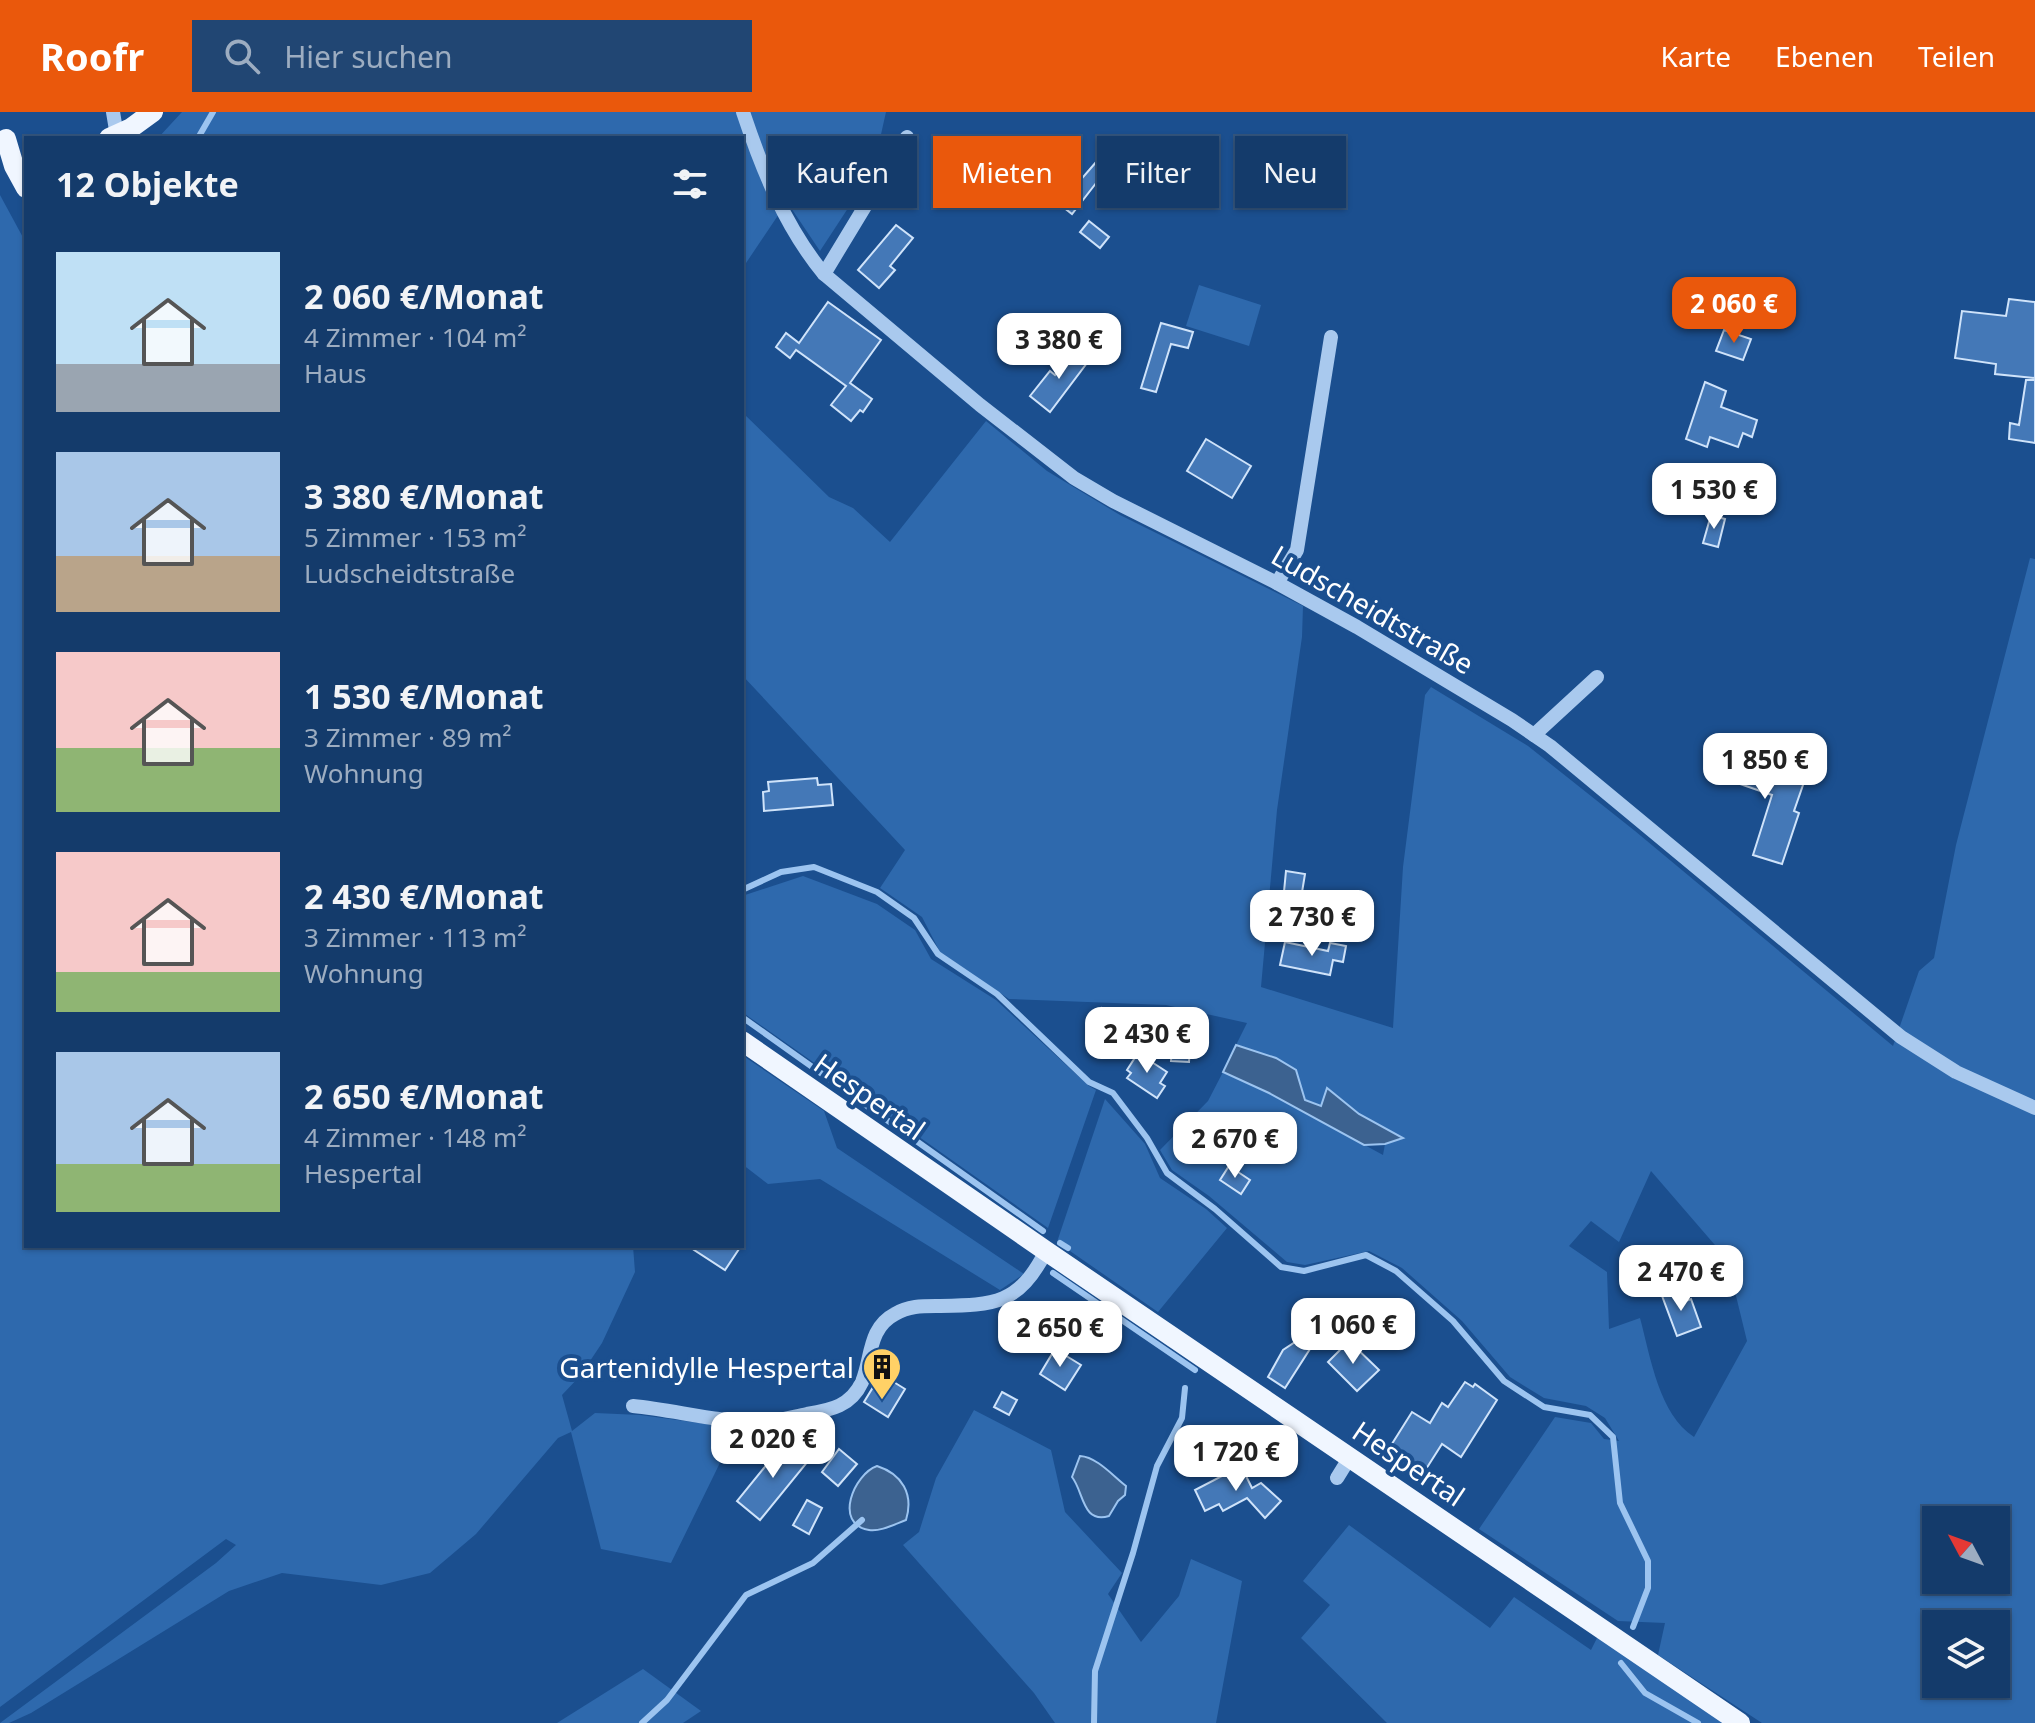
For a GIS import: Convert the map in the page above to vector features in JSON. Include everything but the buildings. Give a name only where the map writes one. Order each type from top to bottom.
[{"type":"main road","points":[[115,136],[153,112]]},
{"type":"main road","points":[[11,139],[14,166],[24,184]]},
{"type":"main road","name":"Hespertal","points":[[744,1042],[1740,1723]]},
{"type":"street","points":[[113,112],[113,136]]},
{"type":"street","name":"Ludscheidtstraße","points":[[743,112],[770,185],[806,250],[824,274],[980,405],[1074,478],[1357,627],[1534,735],[1901,1037],[1956,1072],[2035,1108]]},
{"type":"street","points":[[824,274],[864,208]]},
{"type":"street","points":[[1277,583],[1297,550],[1331,337]]},
{"type":"street","points":[[1534,735],[1597,677]]},
{"type":"street","points":[[633,1406],[732,1421],[764,1422],[838,1408],[862,1383],[873,1338],[882,1324],[895,1314],[917,1306],[980,1305],[1006,1297],[1020,1290],[1034,1275],[1046,1251]]},
{"type":"street","points":[[1337,1478],[1350,1457]]},
{"type":"shaded area","points":[[182,112],[886,112],[881,136],[768,136],[768,208],[783,208],[744,266],[744,136],[160,136]]},
{"type":"shaded area","points":[[0,195],[24,239],[24,1248],[633,1248],[635,1272],[602,1343],[580,1376],[562,1395],[572,1431],[595,1413],[640,1415],[737,1428],[671,1563],[601,1549],[571,1432],[558,1438],[476,1534],[430,1573],[381,1585],[282,1573],[229,1591],[31,1713],[9,1723],[0,1723],[216,1563],[236,1545],[226,1539],[0,1707]]},
{"type":"shaded area","points":[[791,208],[848,208],[820,251]]},
{"type":"shaded area","points":[[1199,285],[1261,305],[1249,346],[1186,326]]},
{"type":"shaded area","points":[[744,414],[829,497],[853,508],[890,542],[986,421],[1047,471],[1120,515],[1303,606],[1302,637],[1277,810],[1261,987],[1393,1028],[1403,867],[1425,695],[1431,687],[1528,746],[1893,1046],[1919,971],[1934,958],[1956,845],[2030,558],[2035,559],[2035,1723],[1762,1723],[1658,1655],[1665,1623],[1618,1621],[1479,1529],[1555,1417],[1591,1423],[1604,1439],[1619,1441],[1605,1418],[1586,1406],[1544,1398],[1510,1377],[1462,1321],[1402,1268],[1369,1251],[1305,1265],[1287,1262],[1209,1196],[1172,1170],[1160,1150],[1208,1101],[1223,1072],[1269,1093],[1383,1155],[1385,1144],[1402,1138],[1359,1114],[1328,1088],[1321,1106],[1305,1100],[1276,1058],[1236,1045],[1247,1023],[1166,1005],[1009,999],[940,952],[922,917],[880,888],[905,850],[744,677]],"holes":[[[1651,1171],[1727,1259],[1747,1341],[1694,1437],[1682,1427],[1664,1400],[1640,1318],[1609,1329],[1607,1272],[1569,1246],[1591,1221],[1619,1242]]]},
{"type":"shaded area","points":[[803,876],[877,904],[915,930],[931,959],[996,1000],[1096,1090],[1048,1228],[744,1013],[744,895]]},
{"type":"shaded area","points":[[1236,1045],[1276,1058],[1296,1070],[1305,1100],[1321,1106],[1327,1088],[1359,1114],[1403,1138],[1385,1144],[1364,1145],[1269,1093],[1223,1072]]},
{"type":"shaded area","points":[[744,1056],[824,1111],[837,1148],[1024,1274],[1000,1290],[820,1179],[768,1184],[744,1166]]},
{"type":"shaded area","points":[[1105,1099],[1145,1144],[1160,1178],[1206,1209],[1227,1228],[1158,1312],[1057,1242]]},
{"type":"shaded area","points":[[974,1410],[1051,1450],[1065,1512],[1122,1573],[1108,1594],[1141,1642],[1179,1596],[1191,1559],[1242,1581],[1216,1723],[1055,1723],[1034,1693],[903,1545],[919,1532],[936,1478]]},
{"type":"shaded area","points":[[1080,1456],[1099,1463],[1126,1486],[1125,1495],[1109,1516],[1094,1515],[1085,1505],[1072,1477]]},
{"type":"shaded area","points":[[877,1466],[893,1474],[904,1486],[908,1511],[906,1520],[883,1529],[869,1530],[858,1526],[852,1519],[851,1499],[861,1479]]},
{"type":"shaded area","points":[[1349,1525],[1490,1628],[1514,1597],[1591,1650],[1598,1636],[1724,1723],[1387,1723],[1301,1638],[1330,1605],[1303,1581]]},
{"type":"shaded area","points":[[643,1669],[701,1711],[683,1723],[557,1723]]},
{"type":"waterway","points":[[199,136],[213,112]]},
{"type":"waterway","points":[[744,889],[781,872],[814,867],[877,892],[914,918],[938,954],[997,994],[1089,1082],[1113,1093],[1147,1138],[1167,1173],[1215,1209],[1281,1267],[1304,1271],[1366,1255],[1396,1271],[1453,1321],[1504,1381],[1544,1407],[1590,1415],[1613,1437],[1620,1503],[1648,1561],[1648,1588],[1633,1627]]},
{"type":"waterway","points":[[744,1018],[1043,1231]]},
{"type":"waterway","points":[[1060,1243],[1068,1248]]},
{"type":"waterway","points":[[1053,1273],[1195,1370]]},
{"type":"waterway","points":[[1094,1723],[1095,1671],[1157,1466],[1182,1418],[1185,1388]]},
{"type":"waterway","points":[[642,1723],[667,1700],[746,1595],[813,1563],[862,1520]]},
{"type":"waterway","points":[[1621,1663],[1645,1693],[1698,1723]]},
{"type":"place","name":"Gartenidylle Hespertal","points":[[882,1401]]}]
